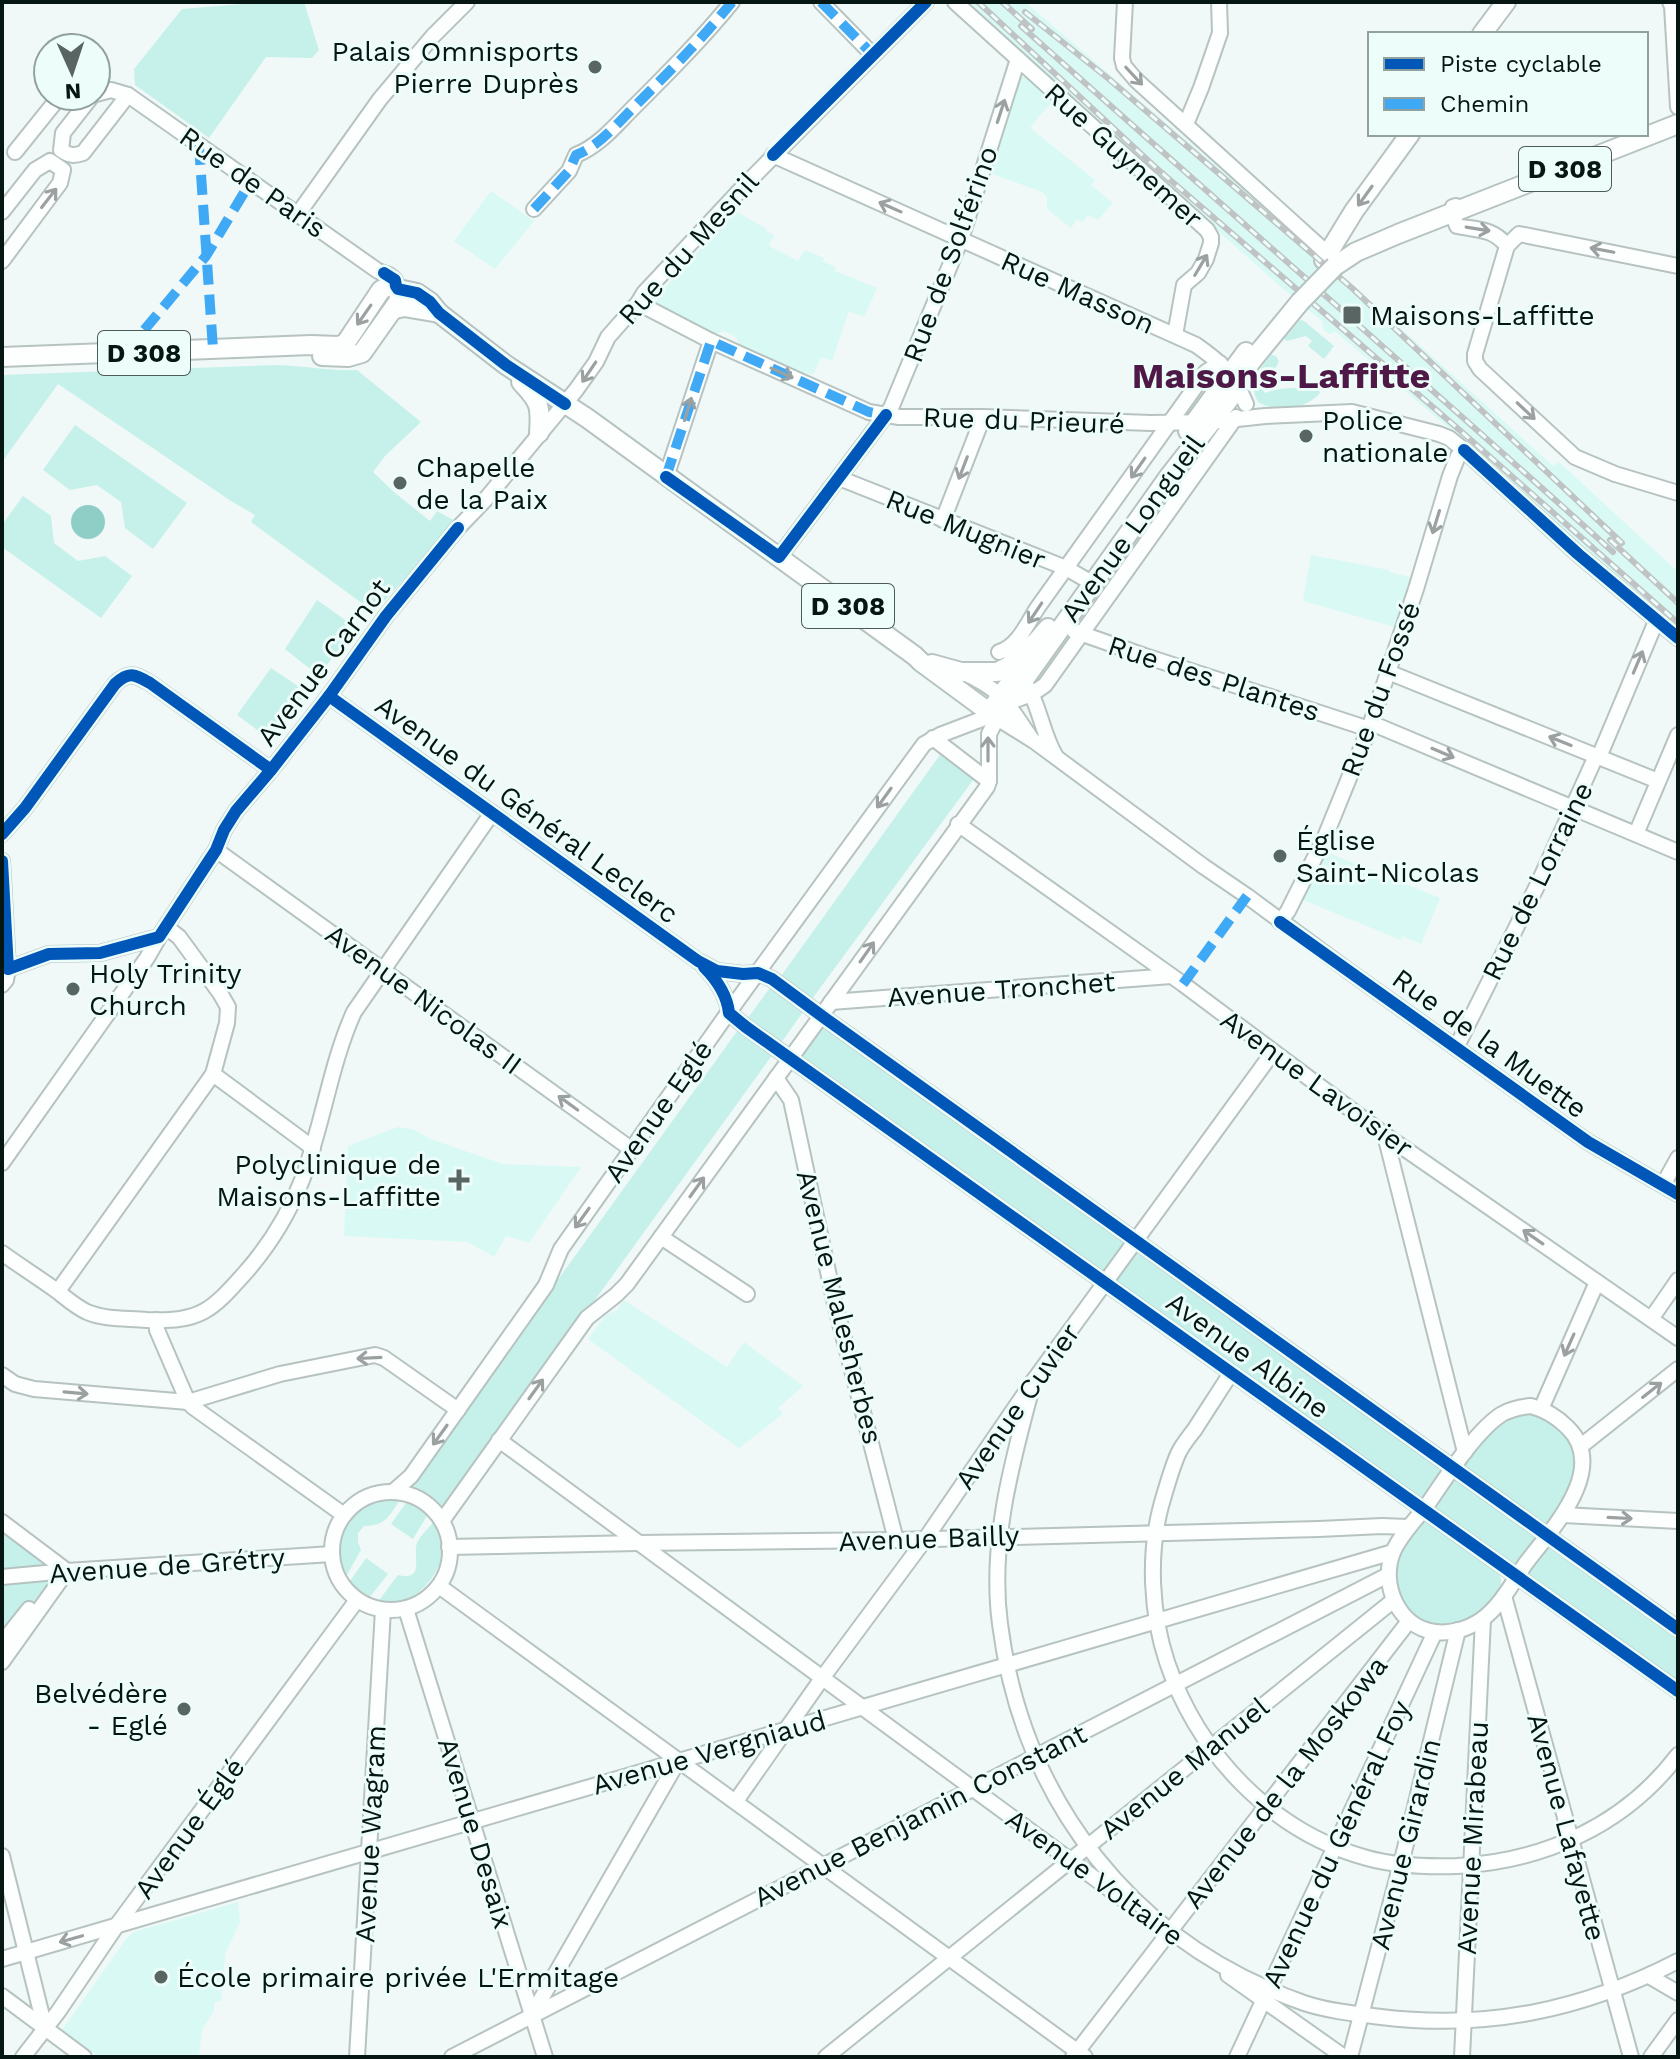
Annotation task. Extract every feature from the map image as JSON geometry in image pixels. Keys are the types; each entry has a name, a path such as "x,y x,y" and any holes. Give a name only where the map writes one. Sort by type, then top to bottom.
{"main road":[{"path":"1484,32 1506,2"},
{"name":"D 308","path":"1648,132 1678,120"},
{"path":"1330,263 1354,211 1409,136"},
{"name":"D 308","path":"1330,263 1379,234 1476,194 1637,136"},
{"name":"D 308","path":"1330,263 1638,136"},
{"name":"Avenue Longueil","path":"998,706 1028,687 1088,581 1227,388 1250,363 1296,300 1330,263"},
{"path":"389,283 400,296 395,309 372,341 352,349 389,283"},
{"name":"Rue de Paris","path":"389,283 417,293 430,302 439,313 506,365 779,557 921,662 998,706"},
{"path":"395,309 404,307 439,313"},
{"name":"D 308","path":"5,358 311,345 352,349"},
{"path":"506,365 535,397 540,412 539,433"},
{"name":"Avenue Longueil","path":"1036,642 1088,581"},
{"name":"D 308","path":"1000,661 1009,666 1036,642"},
{"name":"Rue de Paris","path":"915,656 961,672 991,673 1000,661"}],"street":[{"path":"298,214 380,99 467,2"},
{"path":"534,209 569,171 576,155 591,149 602,139 732,2"},
{"path":"821,2 873,55"},
{"name":"Rue du Mesnil","path":"539,433 565,404 593,366 608,337 644,293 773,155 926,2"},
{"name":"Rue Guynemer","path":"955,2 1207,230 1211,243 1198,273 1184,285 1175,335"},
{"path":"1125,2 1124,66 1319,246 1330,263"},
{"path":"1186,124 1220,33 1219,2"},
{"path":"1670,2 1678,107"},
{"name":"Rue de Solférino","path":"779,557 891,408 961,239 1018,59"},
{"name":"Rue de Paris","path":"112,90 128,95 298,214 389,283"},
{"name":"Rue de Paris","path":"80,112 63,133 61,150 74,156 83,153 128,95"},
{"path":"15,152 47,112"},
{"name":"Rue Masson","path":"773,155 1196,345 1227,388 1265,416"},
{"path":"2,212 35,170 50,161 63,170 60,183 2,261"},
{"path":"1476,194 1473,199 1453,207 1457,226 1494,233 1507,246"},
{"path":"1678,266 1519,234 1507,246 1475,361 1575,457 1615,474 1678,493"},
{"name":"Rue du Prieuré","path":"638,303 711,341 869,412 886,415 1170,423 1352,412 1439,434 1464,450 1578,554 1678,638"},
{"path":"666,477 711,341"},
{"path":"1000,661 1206,372 1227,388 1234,420 1045,685 1028,687 1057,759"},
{"path":"943,520 983,417"},
{"name":"Avenue Carnot","path":"2,1163 147,958 216,850 236,811 329,696 386,616 539,433"},
{"name":"Rue du Fossé","path":"1280,922 1325,837 1370,726 1450,476 1458,456 1464,450"},
{"name":"Rue Mugnier","path":"839,478 1066,568 1088,581"},
{"name":"Rue de Lorraine","path":"1456,1048 1574,808 1657,619"},
{"name":"Rue des Plantes","path":"1058,630 1072,630 1370,726 1678,852"},
{"name":"Avenue Longueil","path":"998,706 1036,642"},
{"name":"Rue de Paris","path":"961,672 984,683 998,706"},
{"path":"1388,672 1658,781"},
{"path":"2,834 25,808 115,684 129,674 150,683 271,770"},
{"name":"Avenue du Général Leclerc","path":"329,696 698,961 717,971 758,973 772,979 821,1015"},
{"path":"442,1521 587,1318 627,1284 989,781 989,734 998,706"},
{"name":"Avenue Eglé","path":"394,1491 411,1476 458,1410 546,1285 561,1249 924,744 982,719 998,706"},
{"name":"Rue de la Muette","path":"998,706 1057,759 1280,922 1588,1142 1678,1194"},
{"path":"1636,834 1678,735"},
{"path":"933,738 989,781"},
{"path":"2,1253 85,1311 105,1317 156,1320 189,1317 205,1312 218,1303 252,1264 279,1224 301,1182 344,1035 354,1012 492,813"},
{"name":"Avenue Lavoisier","path":"958,824 1171,976 1385,1135 1678,1338"},
{"name":"Avenue Nicolas II","path":"216,850 631,1149"},
{"path":"2,861 8,969 2,985"},
{"path":"8,969 49,954 100,953 162,932 179,937 228,1007 227,1023 213,1074 58,1291"},
{"name":"Avenue du Général Leclerc","path":"698,961 721,987 729,1013"},
{"name":"Avenue Tronchet","path":"831,1002 1171,976"},
{"path":"729,1013 790,1058"},
{"name":"Avenue Albine","path":"821,1015 1678,1629"},
{"name":"Avenue Cuvier","path":"736,1801 785,1729 926,1538 1034,1380 1273,1052"},
{"name":"Avenue Albine","path":"790,1058 1678,1691"},
{"path":"213,1074 313,1148"},
{"name":"Avenue Malesherbes","path":"776,1078 791,1100 835,1304 896,1540"},
{"path":"1385,1135 1465,1452"},
{"path":"1663,1185 1678,1158"},
{"path":"661,1237 747,1294"},
{"path":"1651,1319 1678,1280"},
{"path":"1541,1409 1597,1282"},
{"path":"156,1320 157,1330 188,1402 344,1515"},
{"path":"2,1375 15,1384 34,1389 188,1402 280,1374 375,1355 384,1358 458,1410"},
{"path":"1581,1446 1678,1369"},
{"path":"1231,1373 1178,1454 1156,1532 1154,1585 1157,1622 1174,1684 1209,1747 1237,1780 1299,1829 1335,1847 1368,1859 1435,1867 1505,1861 1570,1841 1608,1819 1643,1793 1678,1755"},
{"path":"1034,1380 1011,1472 1001,1536 1000,1621 1007,1665 1035,1756 1059,1804 1086,1846 1125,1891 1170,1932"},
{"path":"1531,1406 1541,1409 1554,1415 1571,1430 1581,1446 1583,1460 1578,1485 1563,1515 1504,1596 1483,1619 1458,1630 1435,1632 1409,1621 1394,1600 1388,1575 1393,1552 1486,1427 1515,1408 1531,1406"},
{"name":"Avenue Voltaire","path":"499,1440 1069,1860 1266,1995 1344,2057"},
{"path":"394,1491 410,1493 442,1521 449,1547 447,1566 439,1586 425,1601 406,1609 383,1610 357,1600 344,1587 332,1554 334,1533 344,1515 357,1502 375,1493 394,1491"},
{"path":"1563,1515 1678,1521"},
{"path":"2,1522 62,1572"},
{"name":"Avenue Bailly","path":"449,1547 1409,1527"},
{"path":"2,1531 62,1572"},
{"name":"Avenue Vergniaud","path":"2,1959 1393,1552"},
{"name":"Avenue de Grétry","path":"2,1577 332,1554"},
{"path":"2,1643 62,1572"},
{"path":"2,1662 62,1572"},
{"name":"Avenue Benjamin Constant","path":"452,2057 1388,1575"},
{"path":"439,1586 736,1801 1079,2056"},
{"name":"Avenue Lafayette","path":"1504,1596 1631,2057"},
{"name":"Avenue Églé","path":"23,2057 357,1600"},
{"name":"Avenue Manuel","path":"826,2057 1394,1600"},
{"name":"Avenue Desaix","path":"406,1609 545,2057"},
{"name":"Avenue Wagram","path":"357,2057 383,1610"},
{"name":"Avenue Mirabeau","path":"1462,2057 1483,1619"},
{"name":"Avenue de la Moskowa","path":"1079,2056 1170,1932 1409,1621"},
{"name":"Avenue Girardin","path":"1350,2057 1458,1630"},
{"name":"Avenue du Général Foy","path":"1237,2057 1435,1632"},
{"path":"532,2014 678,1761"},
{"path":"2,1856 45,2028"},
{"path":"1266,1995 1361,2015 1413,2021 1500,2019 1580,2002 1649,1976 1678,1961"},
{"path":"1649,1976 1678,1993"},
{"path":"2,1996 84,2057"},
{"path":"1651,2057 1678,2020"}],"shaded area":[{"path":"304,2 319,50 312,58 266,57 209,138 135,85 134,69 182,9"},
{"path":"967,2 1025,2 1311,247 1553,466 1559,462 1678,572 1678,630 1336,332 1328,334 1323,329 1322,321 1143,164"},
{"path":"1027,76 1055,100 1030,128 1095,180 1091,185 1113,203 1098,220 1088,215 1082,222 1077,219 1071,228 1047,209 1047,197 1042,192 987,172 1019,77"},
{"path":"491,191 534,221 495,269 454,241"},
{"path":"734,210 774,235 769,246 798,261 805,250 824,258 823,262 836,267 835,271 877,288 864,317 849,311 832,361 821,357 813,375 804,372 801,377 740,348 736,337 724,331 713,335 659,308 656,302 662,291"},
{"path":"1300,320 1334,346 1324,359 1308,346 1312,341 1306,336 1284,339"},
{"path":"1271,355 1279,361 1261,388 1265,393 1292,388 1319,390 1320,393 1307,403 1290,408 1274,408 1258,402 1254,383"},
{"path":"278,365 357,370 421,422 385,456 373,472 430,521 437,511 457,522 374,612 251,522 255,515 58,384 2,462 2,375"},
{"path":"75,425 187,503 153,549 125,528 121,502 97,485 70,490 43,470"},
{"path":"23,496 51,516 54,543 78,561 105,556 132,576 101,618 2,547 2,525"},
{"path":"88,505 100,510 105,522 100,534 88,539 76,534 71,522 76,510"},
{"path":"1311,555 1414,578 1398,628 1303,601"},
{"path":"317,600 355,627 319,676 285,649"},
{"path":"271,668 307,692 272,741 237,715"},
{"path":"942,752 976,776 812,999 781,976"},
{"path":"1326,852 1440,898 1421,944 1402,936 1401,940 1303,900"},
{"path":"772,985 805,1009 781,1043 747,1019"},
{"path":"824,1022 1678,1634 1678,1687 799,1058"},
{"path":"738,1030 773,1054 443,1510 409,1486"},
{"name":"Polyclinique de Maisons-Laffitte","path":"398,1127 415,1130 430,1139 503,1164 581,1167 529,1243 506,1236 494,1257 468,1242 344,1236 348,1146"},
{"path":"624,1300 727,1367 744,1342 803,1386 778,1408 783,1414 739,1448 588,1339 605,1316 617,1310"},
{"path":"1525,1413 1548,1417 1572,1438 1578,1462 1569,1495 1547,1530 1459,1466 1501,1419"},
{"path":"389,1497 401,1498 387,1518 378,1524 364,1526 358,1533 361,1550 344,1580 337,1551 339,1537 351,1517 362,1508"},
{"path":"408,1500 428,1514 413,1539 391,1524"},
{"path":"434,1521 442,1531 444,1541 444,1552 435,1573 411,1598 399,1603 377,1603 398,1575 412,1575 415,1571 417,1543"},
{"path":"1424,1522 1429,1522 1466,1546 1498,1572 1501,1585 1495,1599 1467,1621 1448,1626 1430,1626 1414,1618 1402,1602 1396,1581 1397,1561 1409,1536"},
{"path":"2,1531 57,1572 2,1643"},
{"path":"366,1558 388,1574 369,1598 348,1584"},
{"name":"École primaire privée L'Ermitage","path":"238,1902 240,1922 225,1954 221,2000 214,2003 214,2010 202,2030 199,2057 99,2057 62,2030 134,1932"}],"railway":[{"path":"978,2 1154,166 1678,623"},
{"path":"1002,2 1032,29"},
{"path":"1025,12 1110,80 1352,288 1622,543"},
{"path":"1021,26 1613,552"},
{"path":"1610,540 1678,603"}],"marked path":[{"path":"534,209 569,171 576,155 614,128 732,2"},
{"path":"821,2 873,55"},
{"path":"199,145 213,349"},
{"path":"125,353 206,256 251,181"},
{"path":"666,477 711,341 869,412 886,415"},
{"path":"1183,984 1247,896"}],"cycle path":[{"path":"773,155 926,2"},
{"path":"384,273 395,280 398,289 417,293 506,365 565,404"},
{"path":"666,477 779,557 886,415"},
{"path":"1464,450 1578,554 1678,638"},
{"path":"2,861 8,969 49,954 100,953 159,937 216,850 236,811 458,528"},
{"path":"2,834 25,808 115,684 128,676 136,676 150,683 271,770"},
{"path":"329,696 698,961 717,971 758,973 772,979 1678,1629"},
{"path":"1280,922 1588,1142 1678,1194"},
{"path":"704,967 721,988 729,1013 746,1027 1678,1691"}],"place":[{"name":"Palais Omnisports Pierre Duprès","path":"595,67"},
{"name":"Maisons-Laffitte","path":"1352,315"},
{"name":"Police nationale","path":"1306,436"},
{"name":"Chapelle de la Paix","path":"400,483"},
{"name":"Église Saint-Nicolas","path":"1280,856"},
{"name":"Holy Trinity Church","path":"73,989"},
{"name":"Polyclinique de Maisons-Laffitte","path":"459,1180"},
{"name":"Belvédère - Eglé","path":"184,1709"},
{"name":"École primaire privée L'Ermitage","path":"161,1977"}],"district":[{"name":"Maisons-Laffitte","path":"1281,375"}]}
